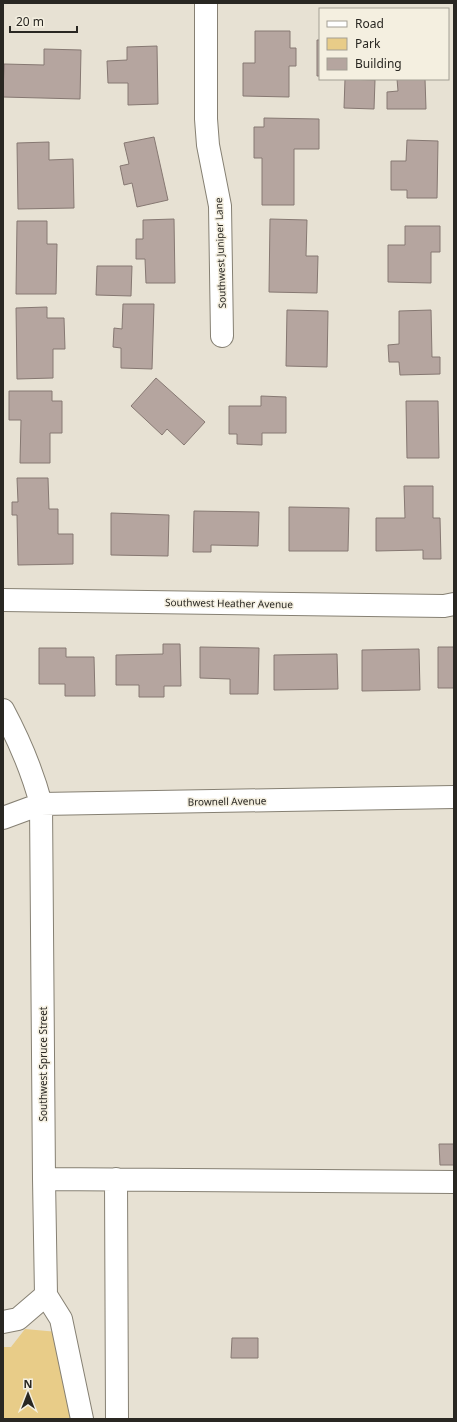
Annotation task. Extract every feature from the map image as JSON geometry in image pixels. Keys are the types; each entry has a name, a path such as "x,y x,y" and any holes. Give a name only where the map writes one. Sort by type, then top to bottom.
{"street":[{"name":"Southwest Juniper Lane","path":"206,3 206,119 208,145 220,206 222,336"},
{"name":"Southwest Heather Avenue","path":"3,600 444,606 454,604"},
{"name":"Southwest Spruce Street","path":"3,710 24,753 34,778 41,804 46,1295"},
{"name":"Brownell Avenue","path":"3,818 41,804 454,797"},
{"path":"44,1179 454,1182"},
{"path":"116,1179 117,1419"},
{"path":"3,1322 18,1319 46,1295 61,1319 82,1419"}],"green space":[{"path":"25,1329 58,1332 74,1419 3,1419 3,1347 11,1347"}],"building":[{"path":"255,31 290,31 290,48 296,48 296,66 289,66 289,97 243,96 243,63 255,63"},
{"path":"317,40 319,40 319,76 317,76"},
{"path":"157,46 158,104 128,105 128,83 108,83 107,61 127,60 127,47"},
{"path":"44,49 81,50 80,99 3,97 4,64 44,65"},
{"path":"345,80 375,80 374,109 344,108"},
{"path":"397,80 425,80 426,109 387,109 387,92 398,91"},
{"path":"264,118 319,119 319,149 294,149 294,205 262,205 262,158 254,158 254,127 264,127"},
{"path":"154,137 168,200 137,207 132,183 124,185 120,166 129,164 124,143"},
{"path":"407,140 438,141 437,198 407,198 407,190 391,190 391,161 406,161"},
{"path":"49,142 49,160 73,159 74,208 18,209 17,143"},
{"path":"174,219 175,283 146,283 145,259 136,259 136,239 143,239 143,220"},
{"path":"270,219 307,220 306,256 318,256 317,293 269,292"},
{"path":"17,221 47,221 47,244 57,244 56,294 16,294"},
{"path":"405,226 440,226 440,252 431,252 431,283 388,282 388,245 405,245"},
{"path":"97,266 132,266 131,296 96,295"},
{"path":"123,304 154,304 152,369 121,368 121,348 113,347 114,328 122,329"},
{"path":"47,307 47,318 64,318 65,349 53,349 53,378 17,379 16,308"},
{"path":"287,310 328,311 327,367 286,366"},
{"path":"431,310 432,357 440,357 440,374 400,375 399,362 389,362 388,345 399,344 399,311"},
{"path":"156,378 205,422 184,445 167,429 162,435 131,406"},
{"path":"9,391 52,391 52,401 62,401 62,433 50,433 50,463 20,463 21,420 9,420"},
{"path":"261,396 286,397 286,433 262,433 262,445 237,444 237,434 229,434 229,406 261,406"},
{"path":"406,401 438,401 439,458 407,458"},
{"path":"17,478 48,478 49,509 58,509 58,534 73,534 73,564 18,565 17,515 12,515 12,502 18,502"},
{"path":"404,486 433,486 433,518 440,518 441,559 423,559 423,550 376,551 376,518 405,518"},
{"path":"289,507 349,508 348,551 289,551"},
{"path":"194,511 259,512 258,546 211,545 211,552 193,552"},
{"path":"111,513 169,515 168,556 111,555"},
{"path":"163,644 180,644 181,686 164,686 164,697 139,697 139,685 116,685 116,655 163,654"},
{"path":"200,647 259,648 258,694 230,694 230,679 200,678"},
{"path":"438,647 454,647 454,688 438,688"},
{"path":"39,648 66,648 66,657 94,657 95,696 65,696 65,684 39,684"},
{"path":"419,649 420,690 362,691 362,650"},
{"path":"337,654 338,689 274,690 274,655"},
{"path":"439,1144 454,1144 454,1165 440,1165"},
{"path":"232,1338 258,1338 258,1358 231,1358"}]}
